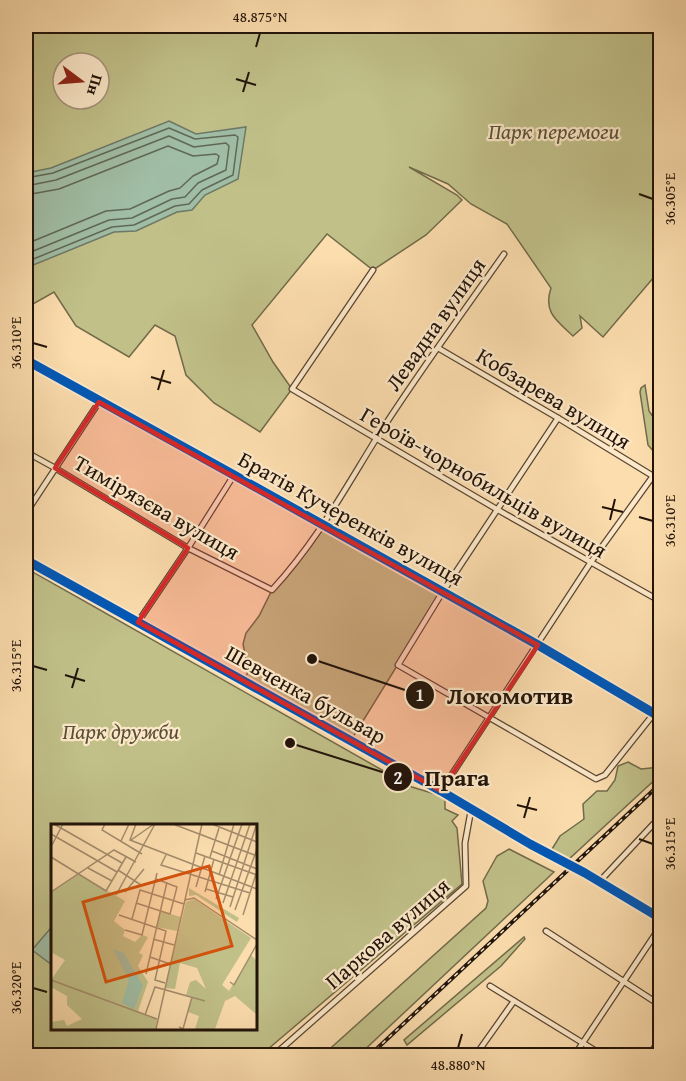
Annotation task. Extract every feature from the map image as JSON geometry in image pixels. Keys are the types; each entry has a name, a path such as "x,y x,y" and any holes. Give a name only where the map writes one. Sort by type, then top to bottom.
{"street":[{"name":"Левадна вулиця","path":"272,590 295,565 324,525 376,439 504,254"},
{"name":"Героїв-чорнобильців вулиця","path":"373,270 292,389 660,602"},
{"name":"Кобзарева вулиця","path":"438,348 653,476 591,562"},
{"name":"Братів Кучеренків вулиця","path":"26,360 538,645 655,714"},
{"path":"26,513 99,402"},
{"path":"558,418 442,592 398,665 596,779 605,775 660,706"},
{"name":"Тимірязєва вулиця","path":"26,452 188,548 272,590"},
{"path":"138,622 234,475"},
{"name":"Шевченка бульвар","path":"26,560 441,791 530,844 600,881 660,918"},
{"path":"441,791 591,562"},
{"name":"Паркова вулиця","path":"273,1056 466,886 465,843 471,810"},
{"path":"600,881 660,817"},
{"path":"574,1056 660,927"},
{"path":"546,931 660,1005"},
{"path":"490,986 604,1056"},
{"path":"475,1056 514,1001"},
{"path":"649,1056 660,1039"}],"highlighted area":[{"path":"99,402 538,645 441,791 138,622 188,548 55,468"}],"green space":[{"name":"Парк перемоги","path":"26,26 660,26 660,270 603,337 580,316 582,328 573,336 556,320 550,310 551,288 507,224 471,204 448,184 409,167 462,200 426,235 373,270 327,234 252,325 273,362 292,389 260,432 214,403 186,375 175,336 155,325 129,357 76,326 54,292 26,308"},
{"path":"645,385 649,411 660,427 660,459 648,445 640,392"},
{"path":"324,526 442,593 350,742 243,681 251,667 246,659 243,644 246,633 259,616 272,590"},
{"name":"Парк дружби","path":"26,568 412,787 445,797 445,809 458,815 452,821 457,828 462,884 261,1055 26,1055"},
{"path":"628,762 641,769 660,767 660,775 568,860 552,849 560,836 584,819 583,804 597,791 607,791 615,780 618,766"},
{"path":"509,849 554,872 359,1055 323,1055 486,908 488,901 483,881 497,856"},
{"path":"524,937 525,939 501,966 407,1045 404,1040"}],"water":[{"path":"169,121 196,134 246,127 238,179 205,195 192,210 177,212 136,231 114,232 26,268 26,173 51,168"},
{"path":"50,929 51,964 32,950"}],"railway":[{"path":"369,1056 660,784"}],"cycle path":[{"path":"26,360 538,645 655,714"},
{"path":"26,560 441,791 660,918"}],"place":[{"name":"Локомотив","path":"312,659"},
{"name":"Прага","path":"290,743"}]}
